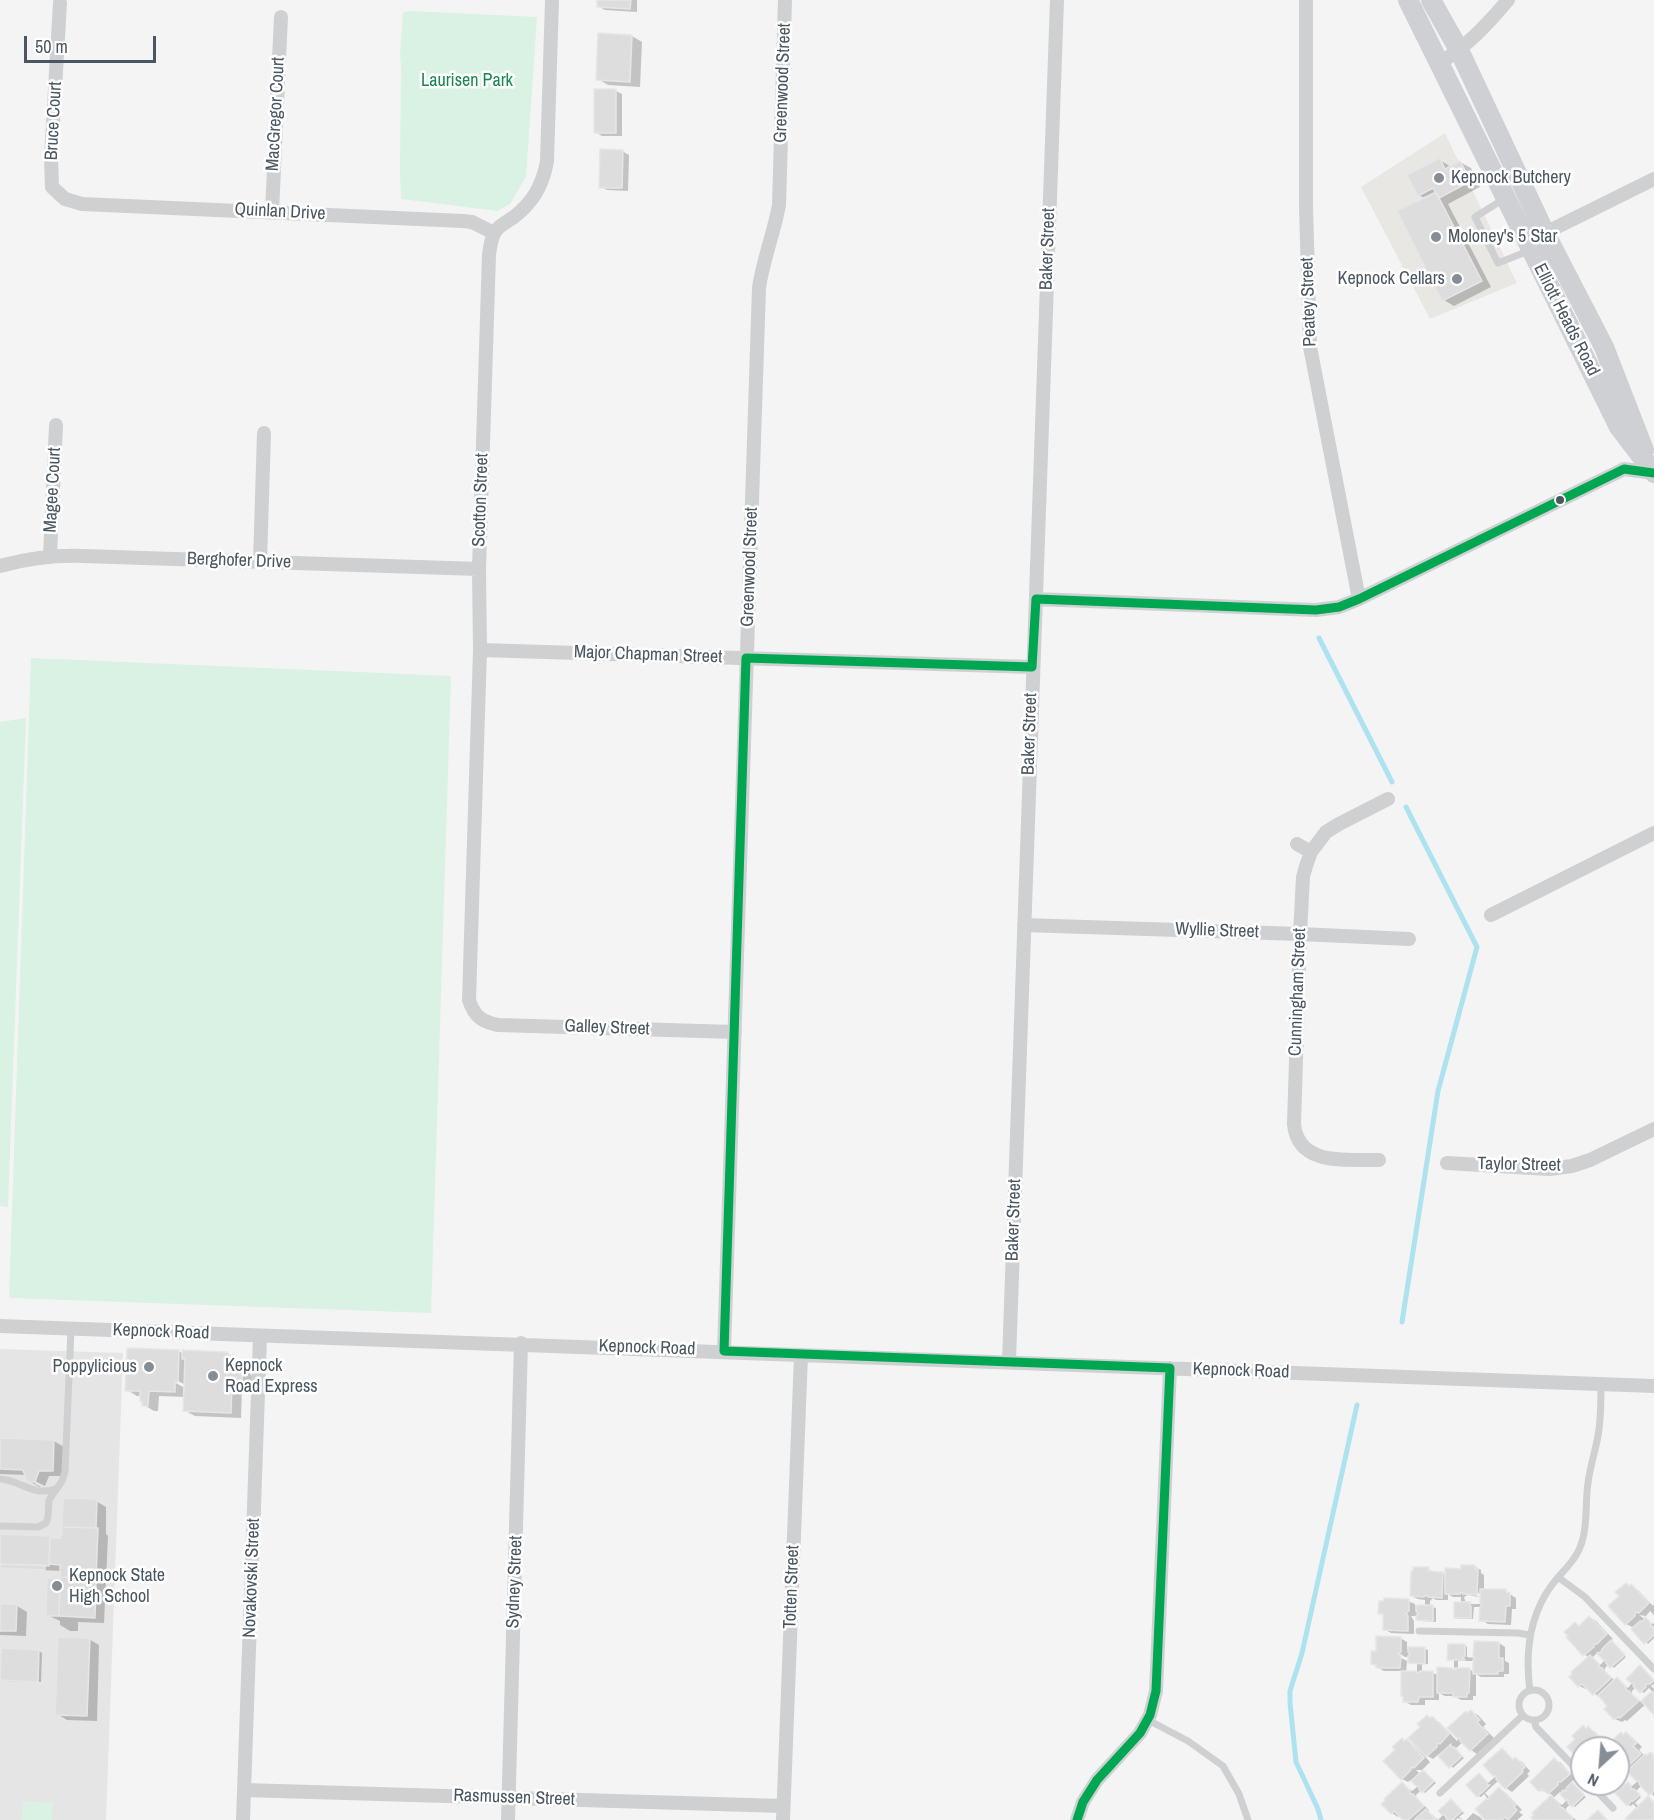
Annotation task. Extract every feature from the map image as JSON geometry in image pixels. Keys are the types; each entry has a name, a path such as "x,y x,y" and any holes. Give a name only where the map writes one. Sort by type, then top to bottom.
{"street":[{"path":"494,233 499,226 531,202 544,176 547,161 552,0"},
{"name":"Greenwood Street","path":"724,1351 759,288 762,267 779,205 785,0"},
{"name":"Baker Street","path":"1009,1361 1057,0"},
{"name":"Peatey Street","path":"1306,0 1306,206 1310,347 1359,599"},
{"name":"Elliott Heads Road","path":"1408,0 1619,427 1654,473"},
{"name":"Elliott Heads Road","path":"1431,0 1460,50 1545,232 1604,347 1654,473"},
{"path":"1440,63 1476,37 1508,0"},
{"name":"Bruce Court","path":"60,3 51,157 52,187 64,199"},
{"name":"MacGregor Court","path":"272,212 280,17"},
{"path":"1545,232 1654,179"},
{"name":"Quinlan Drive","path":"64,199 82,204 472,222 494,233"},
{"name":"Scotton Street","path":"479,1018 472,1010 468,990 480,650 478,569 489,255 494,233"},
{"name":"Magee Court","path":"50,555 56,425"},
{"path":"260,562 264,433"},
{"path":"1036,599 1316,610 1339,607 1624,469 1654,473"},
{"name":"Berghofer Drive","path":"0,566 50,555 478,569"},
{"name":"Major Chapman Street","path":"480,650 1032,667"},
{"name":"Cunningham Street","path":"1379,1160 1328,1158 1300,1154 1294,1124 1303,877 1311,852 1326,832 1388,799"},
{"path":"1491,915 1654,832"},
{"path":"1297,844 1311,852"},
{"name":"Wyllie Street","path":"1024,925 1409,939"},
{"name":"Galley Street","path":"479,1018 498,1025 735,1032"},
{"name":"Taylor Street","path":"1447,1163 1549,1169 1572,1166 1590,1160 1654,1129"},
{"name":"Kepnock Road","path":"0,1326 521,1343 1654,1386"},
{"name":"Novakovski Street","path":"243,1820 260,1336"},
{"name":"Sydney Street","path":"508,1820 521,1343"},
{"name":"Totten Street","path":"783,1813 801,1355"},
{"path":"1077,1820 1083,1802 1097,1780 1140,1733 1148,1720 1156,1691 1170,1368"},
{"name":"Rasmussen Street","path":"244,1790 509,1798 783,1813"}],"lane":[{"path":"1506,198 1475,217 1498,263 1531,250"},
{"path":"0,1526 43,1526 48,1517 49,1500 65,1472 71,1328"},
{"path":"1530,1691 1527,1656 1538,1608 1551,1585 1575,1557 1586,1530 1587,1486 1599,1428 1601,1384"},
{"path":"0,1479 14,1481 27,1489 49,1491 57,1487"},
{"path":"1558,1577 1586,1598 1654,1668"},
{"path":"1419,1631 1530,1635"},
{"path":"1530,1691 1543,1693 1548,1701 1546,1714 1534,1720 1523,1715 1519,1706 1522,1696 1530,1691"},
{"path":"1440,1793 1523,1715"},
{"path":"1148,1720 1188,1741 1223,1766 1239,1794 1248,1820"},
{"path":"1534,1720 1536,1727 1570,1762"},
{"path":"1602,1796 1613,1808"}],"shaded area":[{"path":"1445,133 1517,283 1430,319 1361,187"},
{"name":"Kepnock State High School","path":"0,1349 123,1353 106,1820 0,1820"}],"green space":[{"name":"Laurisen Park","path":"403,12 537,17 526,177 510,204 497,211 401,199 400,55"},
{"path":"31,658 451,676 431,1313 9,1298"},
{"path":"26,718 8,1207 0,1206 0,722"},
{"path":"23,1801 53,1803 52,1820 22,1820"}],"building":[{"path":"597,0 631,0 630,9 597,7"},
{"path":"598,33 632,35 630,82 596,80"},
{"path":"594,89 616,89 616,133 594,133"},
{"path":"600,149 623,150 622,188 599,188"},
{"name":"Kepnock Butchery","path":"1440,158 1445,169 1460,161 1471,181 1439,198 1433,188 1418,196 1407,175"},
{"path":"1436,192 1482,281 1442,301 1397,211"},
{"path":"127,1348 179,1350 178,1382 175,1382 175,1392 149,1391 148,1406 142,1406 140,1391 125,1391"},
{"name":"Kepnock Road Express","path":"182,1350 227,1352 242,1368 242,1383 232,1383 231,1413 183,1411 185,1359 182,1359"},
{"path":"0,1438 54,1440 53,1471 39,1471 35,1482 27,1482 23,1470 0,1469"},
{"path":"63,1498 97,1499 96,1528 62,1527"},
{"path":"62,1527 98,1528 96,1579 60,1577 60,1565 49,1564 50,1538 61,1538"},
{"path":"0,1534 50,1536 49,1566 0,1564"},
{"path":"0,1564 45,1565 45,1570 0,1568"},
{"path":"1461,1565 1475,1565 1475,1569 1478,1569 1477,1595 1462,1592 1445,1594 1445,1568 1461,1569"},
{"path":"1413,1567 1429,1567 1428,1571 1443,1572 1442,1598 1426,1595 1424,1597 1410,1596"},
{"path":"60,1577 96,1579 95,1618 59,1616"},
{"path":"47,1578 60,1579 59,1616 46,1616"},
{"path":"1626,1583 1629,1586 1631,1584 1649,1603 1639,1613 1635,1612 1635,1616 1625,1625 1608,1606 1619,1596 1615,1592"},
{"path":"1480,1589 1506,1589 1506,1592 1510,1593 1510,1606 1506,1606 1505,1622 1479,1621 1482,1605"},
{"path":"1384,1598 1409,1599 1409,1611 1406,1613 1408,1631 1383,1630 1383,1614 1378,1614 1379,1601 1384,1601"},
{"path":"1454,1602 1471,1602 1469,1604 1471,1618 1454,1618"},
{"path":"0,1604 17,1604 16,1631 0,1631"},
{"path":"1416,1605 1433,1605 1433,1621 1416,1620 1418,1614"},
{"path":"1589,1616 1607,1634 1583,1656 1564,1632 1575,1622 1579,1626"},
{"path":"1645,1617 1654,1627 1654,1635 1644,1644 1631,1629"},
{"path":"1376,1636 1401,1637 1401,1652 1398,1654 1401,1656 1400,1668 1376,1668 1376,1665 1371,1664 1371,1651 1376,1651"},
{"path":"58,1637 90,1638 87,1716 55,1715"},
{"path":"1611,1640 1625,1655 1610,1668 1597,1653 1601,1652"},
{"path":"1474,1641 1499,1642 1499,1658 1503,1658 1503,1671 1498,1671 1498,1674 1473,1674"},
{"path":"1448,1644 1465,1644 1463,1658 1465,1660 1447,1660"},
{"path":"1408,1647 1425,1647 1425,1664 1408,1663 1410,1654"},
{"path":"1,1648 39,1650 38,1682 0,1680"},
{"path":"1590,1655 1611,1678 1593,1695 1582,1684 1578,1687 1569,1677 1571,1672"},
{"path":"1640,1665 1654,1680 1646,1684 1640,1693 1633,1686 1634,1683 1626,1679"},
{"path":"1437,1667 1454,1670 1470,1668 1467,1697 1453,1697 1453,1693 1437,1693"},
{"path":"1401,1671 1418,1673 1433,1671 1433,1697 1419,1697 1418,1702 1403,1702"},
{"path":"1617,1677 1626,1690 1639,1701 1620,1718 1614,1720 1604,1709 1607,1706 1598,1695"},
{"path":"1654,1692 1654,1715 1641,1701"},
{"path":"1471,1710 1480,1720 1477,1722 1488,1734 1470,1751 1460,1741 1460,1738 1457,1738 1447,1728 1466,1711 1468,1713"},
{"path":"1427,1715 1430,1718 1432,1716 1449,1734 1440,1744 1437,1743 1437,1747 1426,1757 1408,1738 1420,1727 1417,1724"},
{"path":"1583,1725 1586,1729 1588,1726 1597,1736 1572,1736"},
{"path":"1621,1732 1623,1735 1626,1732 1630,1736 1617,1736"},
{"path":"1630,1736 1637,1743 1633,1746 1641,1754 1630,1764"},
{"path":"1402,1738 1404,1741 1407,1739 1424,1758 1414,1768 1411,1767 1411,1770 1401,1780 1383,1761 1395,1750 1392,1747"},
{"path":"1451,1744 1451,1747 1454,1747 1462,1756 1449,1768 1438,1756"},
{"path":"1502,1748 1513,1760 1515,1757 1525,1767 1523,1772 1505,1789 1496,1776 1493,1776 1483,1765"},
{"path":"1651,1752 1654,1756 1654,1791 1649,1795 1639,1781 1630,1774 1630,1768 1645,1754"},
{"path":"1554,1758 1570,1774 1558,1782 1558,1785 1548,1794 1542,1789 1539,1792 1530,1782"},
{"path":"1423,1770 1434,1781 1422,1793 1411,1781"},
{"path":"1479,1773 1487,1785 1490,1785 1477,1797 1466,1785"},
{"path":"1402,1782 1410,1794 1413,1794 1424,1806 1408,1820 1403,1820 1394,1811 1391,1814 1381,1804"},
{"path":"1570,1784 1570,1796 1583,1796 1572,1807 1568,1800 1560,1794 1563,1790 1566,1791"},
{"path":"1630,1784 1631,1789 1640,1795 1627,1806 1618,1796 1630,1796"},
{"path":"1499,1787 1516,1805 1514,1807 1517,1810 1508,1820 1505,1817 1502,1820 1485,1820 1475,1809 1489,1799"},
{"path":"1551,1795 1573,1818 1571,1820 1533,1820 1532,1813"},
{"path":"1648,1796 1654,1803 1654,1820 1626,1820 1636,1808 1638,1809 1638,1806"},
{"path":"1451,1799 1462,1811 1452,1820 1447,1820 1445,1815 1438,1811"},
{"path":"1426,1809 1436,1820 1414,1820"},
{"path":"1598,1810 1607,1820 1587,1820"}],"waterway":[{"path":"1319,638 1392,782"},
{"path":"1402,1322 1438,1091 1477,947 1406,807"},
{"path":"1321,1820 1296,1762 1290,1691 1302,1653 1357,1405"}],"transit line":[{"path":"1077,1820 1083,1802 1097,1780 1140,1733 1150,1715 1156,1691 1170,1368 724,1351 746,658 1032,667 1036,599 1316,610 1339,607 1624,469 1654,473"}],"place":[{"name":"Kepnock Butchery","path":"1439,178"},
{"name":"Moloney's 5 Star","path":"1436,237"},
{"name":"Kepnock Cellars","path":"1457,279"},
{"name":"Poppylicious","path":"149,1367"},
{"name":"Kepnock Road Express","path":"213,1376"},
{"name":"Kepnock State High School","path":"57,1586"}]}
